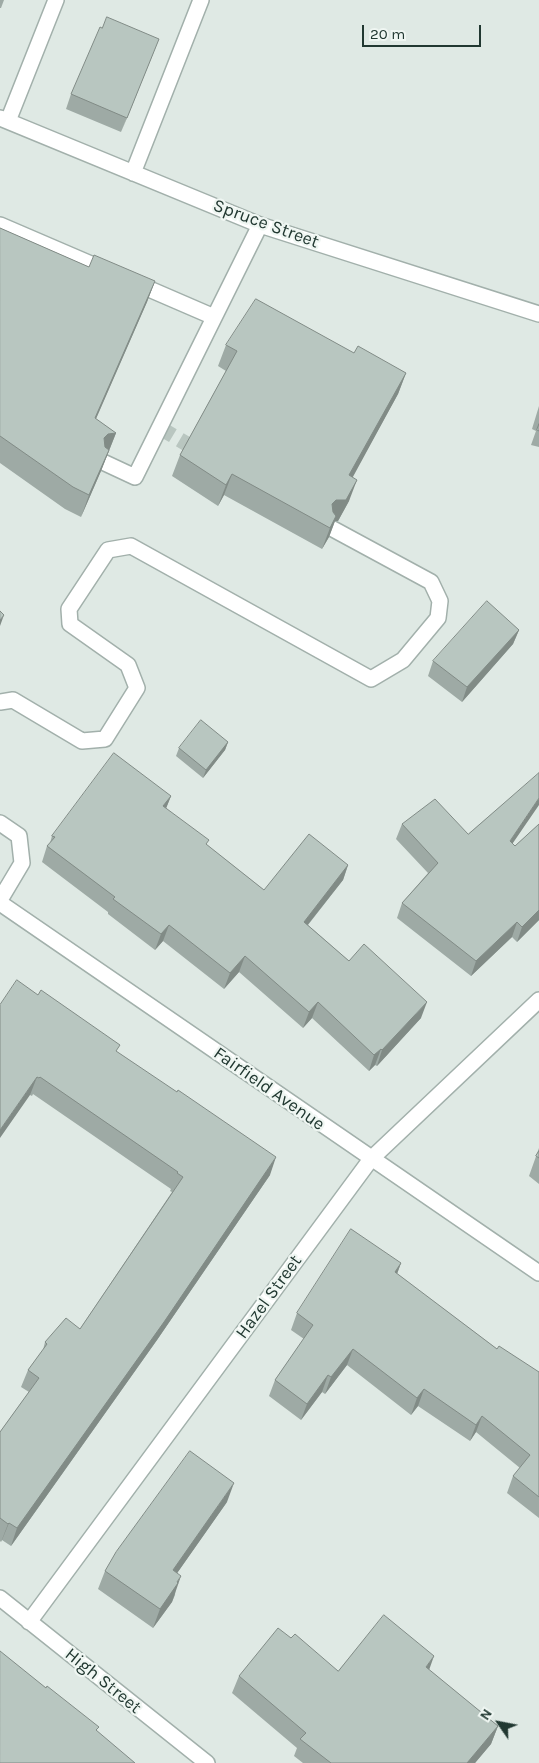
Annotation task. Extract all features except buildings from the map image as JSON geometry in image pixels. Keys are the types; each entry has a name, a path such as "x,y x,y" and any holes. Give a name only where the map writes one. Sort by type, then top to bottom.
{"street":[{"path":"4,120 56,0"},
{"path":"133,173 201,0"},
{"name":"Spruce Street","path":"4,120 260,225 539,314"},
{"path":"0,225 214,317"},
{"path":"105,464 135,477 260,225"},
{"path":"0,702 13,700 82,741 105,739 137,688 128,665 70,624 69,609 108,550 131,546 371,679 403,660 438,618 440,601 431,582 333,529"},
{"path":"0,823 19,836 22,863 0,901"},
{"name":"Fairfield Avenue","path":"0,901 371,1159 539,1273"},
{"name":"Hazel Street","path":"29,1622 371,1159 539,1000"},
{"name":"High Street","path":"0,1598 207,1763"}],"tunnel":[{"path":"160,428 202,453"}]}
